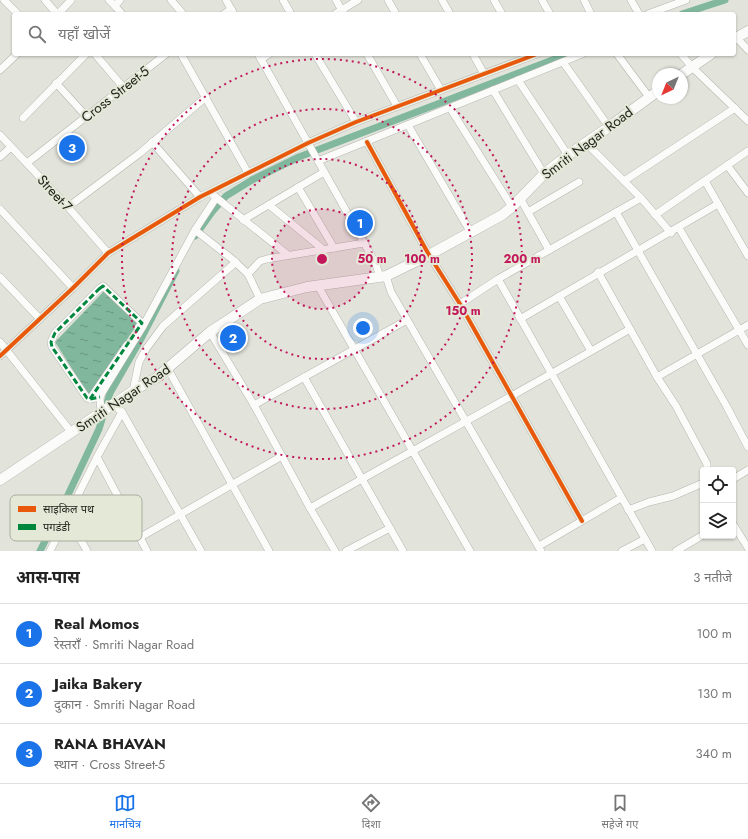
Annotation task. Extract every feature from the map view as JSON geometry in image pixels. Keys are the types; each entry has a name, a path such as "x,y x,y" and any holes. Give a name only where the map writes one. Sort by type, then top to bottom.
{"main road":[{"path":"736,37 748,31"},
{"path":"688,70 708,56"},
{"name":"Smriti Nagar Road","path":"0,480 114,404 156,378 210,332 260,300 318,286 383,277 429,255 502,215 512,207 544,174 568,155 652,95"}],"street":[{"path":"4,0 16,12"},
{"path":"45,0 56,12"},
{"path":"60,12 71,0"},
{"path":"109,0 120,12"},
{"path":"115,6 120,0"},
{"path":"171,0 181,12"},
{"path":"226,0 233,12"},
{"path":"283,0 290,12"},
{"path":"336,0 340,12"},
{"path":"341,12 358,0"},
{"path":"388,0 395,12"},
{"path":"442,0 449,12"},
{"path":"494,0 501,12"},
{"path":"542,0 549,12"},
{"path":"584,0 590,12"},
{"path":"631,0 637,12"},
{"path":"653,12 678,1 686,0"},
{"path":"736,39 748,50"},
{"path":"1,66 14,56"},
{"path":"23,118 84,56"},
{"path":"97,56 123,87"},
{"name":"Cross Street-5","path":"27,163 161,56"},
{"path":"182,56 248,172"},
{"path":"260,56 391,292 540,549 582,521 622,498"},
{"path":"316,56 356,122"},
{"path":"368,56 397,106"},
{"path":"421,56 441,90"},
{"path":"474,56 484,74"},
{"path":"0,356 108,253 200,197 308,143 356,122 484,74 526,56"},
{"path":"318,162 577,56"},
{"path":"619,56 652,92"},
{"path":"683,56 692,67 748,121"},
{"path":"563,62 608,127"},
{"path":"518,80 568,155"},
{"path":"56,83 86,116"},
{"path":"493,90 544,174"},
{"path":"68,207 140,153 206,97"},
{"path":"450,108 512,207"},
{"path":"624,181 735,108"},
{"path":"408,125 470,233"},
{"name":"Street-7","path":"0,135 68,207 108,253"},
{"path":"152,142 200,197"},
{"path":"367,142 429,255 460,304 582,521"},
{"path":"586,143 641,198 671,233"},
{"path":"0,157 11,147"},
{"path":"655,215 748,151"},
{"path":"727,165 748,193"},
{"path":"243,220 324,172"},
{"path":"705,181 748,256"},
{"path":"528,212 580,182"},
{"path":"298,187 334,248"},
{"path":"210,192 288,255"},
{"path":"101,413 100,397 142,328 195,230 216,198"},
{"path":"520,198 549,250"},
{"path":"460,304 498,279 641,198"},
{"path":"520,319 598,272 671,233 718,204"},
{"path":"269,205 324,250"},
{"path":"0,209 73,288"},
{"path":"616,212 696,355 727,407 748,447"},
{"path":"679,228 748,345"},
{"path":"195,230 236,262 248,274 260,300"},
{"path":"248,274 260,261 364,243"},
{"path":"134,391 139,362 154,337 163,326 236,262"},
{"path":"598,272 657,377 676,406 707,464 707,467"},
{"path":"0,277 40,319"},
{"path":"498,279 652,551"},
{"path":"103,286 142,323 90,400 83,394 50,342 55,333 103,286"},
{"path":"318,286 470,551"},
{"path":"559,296 591,352"},
{"path":"254,405 407,320"},
{"path":"657,377 748,325"},
{"path":"310,508 465,421 512,397 630,329"},
{"path":"210,332 254,405 310,508 336,551"},
{"path":"0,342 72,433"},
{"path":"168,369 269,551"},
{"path":"304,377 403,551"},
{"path":"90,400 100,397"},
{"path":"114,404 122,412 201,551"},
{"path":"79,495 97,457 122,412"},
{"path":"142,537 282,456"},
{"path":"97,457 117,495"},
{"path":"736,477 748,470"},
{"path":"628,510 649,502 673,496 700,484"},
{"path":"346,551 390,528"},
{"path":"736,528 747,543"},
{"path":"676,551 700,537"},
{"path":"622,551 645,538"},
{"path":"50,551 55,541"},
{"path":"81,541 86,551"},
{"path":"142,541 147,551"}],"water":[{"path":"104,291 138,323 92,392 88,394 55,342"}],"building":[{"path":"72,137 83,149 70,158 61,147"}],"waterway":[{"path":"688,12 725,0"},
{"path":"195,236 212,212 226,196 252,180 299,157 563,56"},
{"path":"68,495 99,429 110,393 142,337 176,271"},
{"path":"40,551 45,541"}],"marked path":[{"path":"90,399 142,323 103,286 99,289"},
{"path":"100,288 55,333 51,342 52,347 87,398 90,399 100,397"}],"cycle path":[{"path":"0,356 108,253 200,197 308,143 356,122 532,56"},
{"path":"367,142 429,255 460,304 582,521"}],"place":[{"name":"RANA BHAVAN","path":"72,148"},
{"name":"Real Momos","path":"360,223"},
{"name":"Jaika Bakery","path":"233,338"}]}
